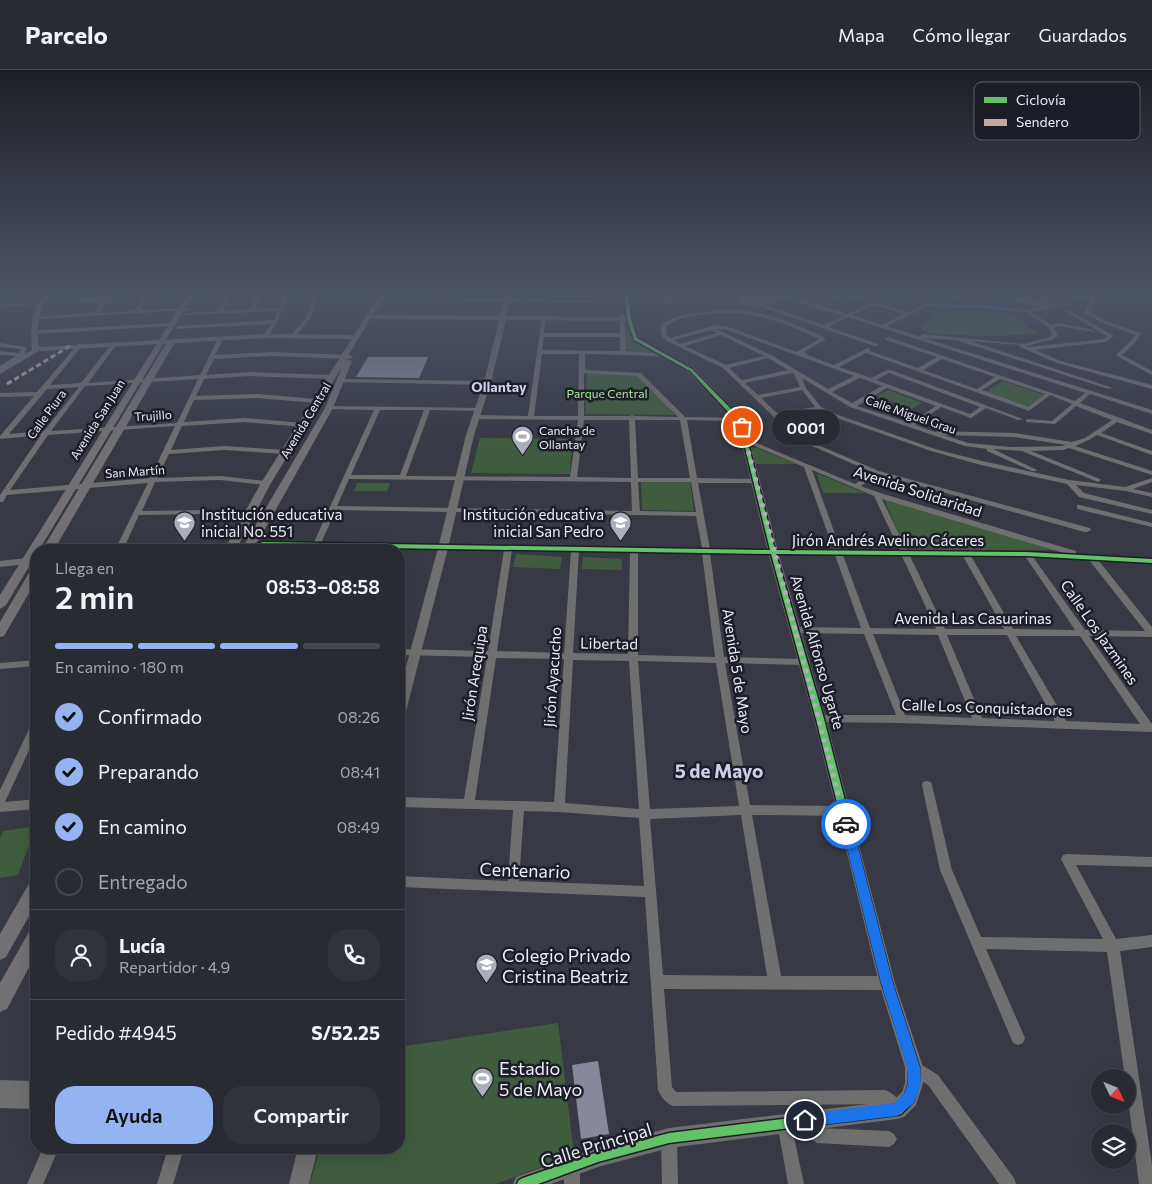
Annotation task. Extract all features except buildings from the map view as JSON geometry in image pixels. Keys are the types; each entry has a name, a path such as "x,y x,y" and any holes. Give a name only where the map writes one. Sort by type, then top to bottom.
{"main road":[{"name":"Avenida San Juan","path":"41,544 71,488 137,381 164,344"},
{"name":"Avenida San Juan","path":"52,544 149,380 165,344"},
{"name":"Avenida Central","path":"248,544 329,408 340,383 346,357 352,344"},
{"name":"Avenida Central","path":"233,544 266,483 331,377 356,344"},
{"name":"Avenida San Juan","path":"0,605 30,564"},
{"path":"0,633 30,581"},
{"path":"0,952 30,899"},
{"path":"0,1002 30,947"}],"street":[{"path":"0,372 33,353 36,349 36,344"},
{"path":"0,368 21,355 36,349 114,344"},
{"name":"Calle Piura","path":"0,500 46,433 114,344"},
{"path":"123,544 219,344"},
{"path":"405,690 443,548 470,434 478,413 497,344"},
{"path":"530,417 540,344"},
{"path":"623,344 623,352"},
{"name":"Avenida Alfonso Ugarte","path":"644,344 691,370 737,419 745,440 773,552 820,719 887,983 914,1067"},
{"name":"Calle Miguel Grau","path":"748,344 852,406 967,445 1024,449 1073,445 1116,420"},
{"path":"766,344 972,416 985,406"},
{"path":"814,344 800,352 821,362"},
{"path":"904,344 1049,393 1116,420 1152,432"},
{"path":"936,344 1149,411 1152,405"},
{"path":"973,344 1110,388"},
{"path":"1022,344 1059,362 1152,386"},
{"path":"1027,348 1066,344"},
{"path":"1131,344 1118,354 1152,373"},
{"path":"0,345 23,347 21,355"},
{"path":"2,438 80,345"},
{"path":"681,345 725,367 776,415 786,433 877,472 1087,530"},
{"path":"834,367 876,345"},
{"path":"865,351 1029,409 1049,393"},
{"path":"539,352 623,352 665,356"},
{"path":"573,479 581,417 582,352"},
{"path":"0,353 21,355"},
{"path":"212,357 272,354 346,357"},
{"path":"725,367 769,356"},
{"path":"918,370 942,356"},
{"path":"581,371 633,372 645,377 683,418"},
{"path":"870,380 889,371 1020,419"},
{"path":"740,382 794,373 819,408 932,450 980,463 1069,482 1125,488 1152,495"},
{"path":"44,387 249,374 331,377"},
{"path":"827,392 860,376"},
{"path":"977,391 1000,376"},
{"path":"1099,396 1125,379"},
{"path":"340,383 486,385"},
{"path":"852,406 887,386"},
{"path":"756,397 803,388"},
{"path":"1028,421 1053,423 1089,392"},
{"path":"0,395 38,394"},
{"path":"910,426 951,394"},
{"path":"0,403 10,396"},
{"path":"192,398 257,396 317,401"},
{"path":"329,408 428,409 530,417 737,419"},
{"path":"317,544 378,408"},
{"path":"786,433 810,412 819,408"},
{"path":"402,478 428,409"},
{"path":"776,415 810,412"},
{"path":"632,417 636,513"},
{"name":"Avenida 5 de Mayo","path":"683,418 706,550 720,659 775,982"},
{"name":"Trujillo","path":"2,438 46,433 244,420 303,424"},
{"path":"934,434 947,432 1025,437 1073,445 1152,473"},
{"path":"1096,433 1152,453"},
{"path":"1025,437 1033,449"},
{"name":"Avenida Solidaridad","path":"745,440 877,495 1089,557"},
{"path":"982,447 1049,477"},
{"path":"166,452 224,448 286,452"},
{"path":"1024,449 1098,480"},
{"path":"807,467 867,631 902,719"},
{"path":"855,487 877,472"},
{"path":"346,477 756,481"},
{"name":"San Martín","path":"5,493 153,480 220,478 266,483"},
{"path":"1125,488 1152,480"},
{"path":"1069,482 1082,495 1152,512"},
{"path":"877,495 941,630 979,722"},
{"path":"1080,507 1152,525"},
{"path":"332,508 700,514"},
{"path":"137,513 208,512 248,516"},
{"name":"Jirón Andrés Avelino Cáceres","path":"405,548 575,548 838,553 1027,554 1152,561"},
{"name":"Jirón Arequipa","path":"470,802 508,548"},
{"name":"Jirón Ayacucho","path":"559,807 575,548"},
{"path":"634,549 633,658 665,1090 673,1099 884,1097 889,1099 897,1110 909,1098 914,1083 914,1067"},
{"path":"965,553 1063,725"},
{"name":"Calle Los Jazmines","path":"1027,554 1150,728"},
{"path":"1089,557 1152,633"},
{"path":"0,564 30,561"},
{"name":"Avenida Las Casuarinas","path":"794,630 1152,633"},
{"name":"Libertad","path":"405,652 804,662"},
{"path":"0,666 30,664"},
{"name":"Calle Los Conquistadores","path":"820,719 902,719 1150,728"},
{"path":"0,801 30,738"},
{"path":"927,784 946,870 1018,1038"},
{"path":"405,802 470,802 644,814 746,810 843,811"},
{"path":"0,808 30,805"},
{"path":"513,887 519,805"},
{"path":"1148,1184 1113,946 1067,859 1151,863"},
{"name":"Centenario","path":"405,882 650,892"},
{"path":"977,943 1113,946 1150,943"},
{"path":"657,982 887,983"},
{"path":"914,1067 932,1080 1008,1184"},
{"path":"0,1087 30,1088"},
{"path":"0,1102 30,1102"},
{"name":"Calle Principal","path":"523,1184 572,1175 669,1138 897,1110"},
{"path":"805,1120 810,1130 817,1135 889,1139"},
{"path":"784,1123 796,1184"},
{"path":"669,1138 670,1184"},
{"path":"35,1184 48,1154"},
{"path":"165,1184 174,1154"},
{"path":"299,1184 306,1154"}],"green space":[{"path":"626,344 640,344 656,354 626,350"},
{"name":"Parque Central","path":"587,373 635,375 642,378 675,415 585,414"},
{"path":"1003,381 1044,395 1027,407 984,393"},
{"path":"888,390 922,403 912,409 877,396"},
{"name":"Cancha de Ollantay","path":"480,438 572,439 570,474 471,473"},
{"path":"755,447 796,464 756,464 750,449"},
{"path":"817,474 819,474 865,493 823,493"},
{"path":"641,480 690,481 694,511 642,510"},
{"path":"357,483 390,483 387,491 354,491"},
{"path":"884,499 1058,550 906,551"},
{"path":"516,554 562,557 560,569 513,567"},
{"path":"583,557 622,559 622,570 582,569"},
{"path":"30,827 30,842 18,875 0,878 0,838 3,831"},
{"name":"Estadio 5 de Mayo","path":"558,1023 574,1154 496,1184 310,1184 318,1154 405,1154 405,1046"}],"marked path":[{"path":"7,384 70,346"}],"cycle path":[{"path":"523,1184 598,1157 669,1138 897,1110 909,1098 914,1083 914,1067 887,983 820,719 773,552 742,427 734,415 691,370 644,344"},
{"path":"405,546 1027,554 1152,561"}],"way so far":[{"path":"742,427 773,552 820,719 846,824"}],"place":[{"name":"0001","path":"742,427"},
{"name":"Cancha de Ollantay","path":"523,456"},
{"name":"Institución educativa inicial No. 551","path":"185,542"},
{"name":"Institución educativa inicial San Pedro","path":"620,542"},
{"name":"Colegio Privado Cristina Beatriz","path":"486,984"},
{"name":"Estadio 5 de Mayo","path":"483,1097"}],"district":[{"name":"Ollantay","path":"499,386"},
{"name":"5 de Mayo","path":"719,770"}],"route":[{"path":"805,1120 897,1110 909,1098 914,1083 914,1067 887,983 846,824"}]}
